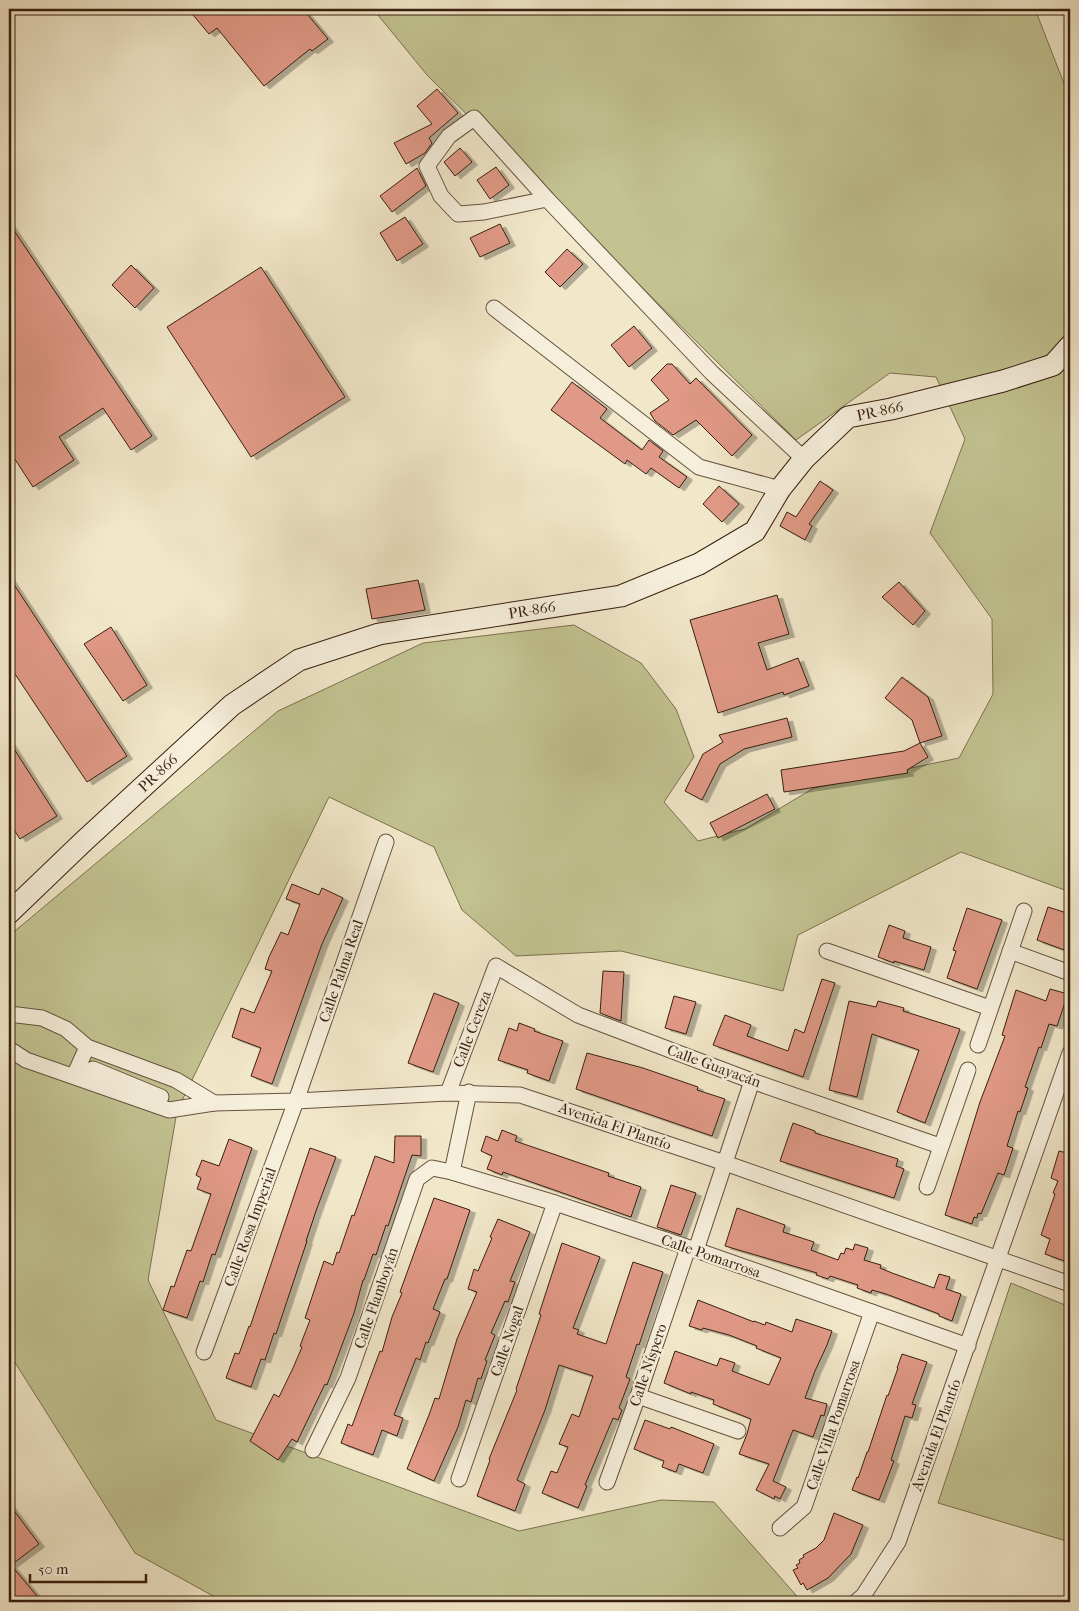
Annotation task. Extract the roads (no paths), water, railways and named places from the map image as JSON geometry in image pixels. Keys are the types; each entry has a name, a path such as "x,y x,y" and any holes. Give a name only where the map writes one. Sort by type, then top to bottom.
{"street":[{"path":"547,199 484,212 458,214 441,196 427,166 449,136 474,118 547,199 712,372 804,459"},
{"path":"494,308 699,466 780,489"},
{"name":"PR-866","path":"9,913 232,705 299,660 379,634 622,596 699,564 755,531 780,489 804,459 848,417 891,409 1003,381 1053,366 1070,346"},
{"name":"Calle Palma Real","path":"296,1101 386,842"},
{"path":"978,1045 1024,910"},
{"path":"827,951 990,1008"},
{"path":"1010,951 1070,973"},
{"name":"Calle Guayacán","path":"496,966 578,1015 752,1081 940,1146"},
{"name":"Calle Cereza","path":"448,1093 496,966"},
{"path":"9,1014 42,1018 66,1029 87,1047 176,1080 214,1103"},
{"path":"74,1076 87,1047"},
{"name":"Avenida El Plantío","path":"9,1048 26,1060 169,1110 214,1103 296,1101 469,1092 520,1094 725,1163 1070,1284"},
{"path":"998,1258 1066,1077 1070,1053"},
{"path":"927,1187 968,1070"},
{"name":"Calle Níspero","path":"607,1482 725,1163 752,1081"},
{"path":"452,1172 469,1092"},
{"name":"Calle Rosa Imperial","path":"204,1352 296,1101"},
{"name":"Calle Flamboyán","path":"313,1450 348,1378 417,1179 432,1168 452,1172"},
{"name":"Calle Pomarrosa","path":"452,1172 555,1203 692,1249 968,1346"},
{"name":"Calle Nogal","path":"459,1479 555,1203"},
{"name":"Avenida El Plantío","path":"856,1602 863,1596 898,1542 998,1258"},
{"name":"Calle Villa Pomarrosa","path":"780,1528 804,1507 872,1312"},
{"path":"638,1396 738,1431"}]}
